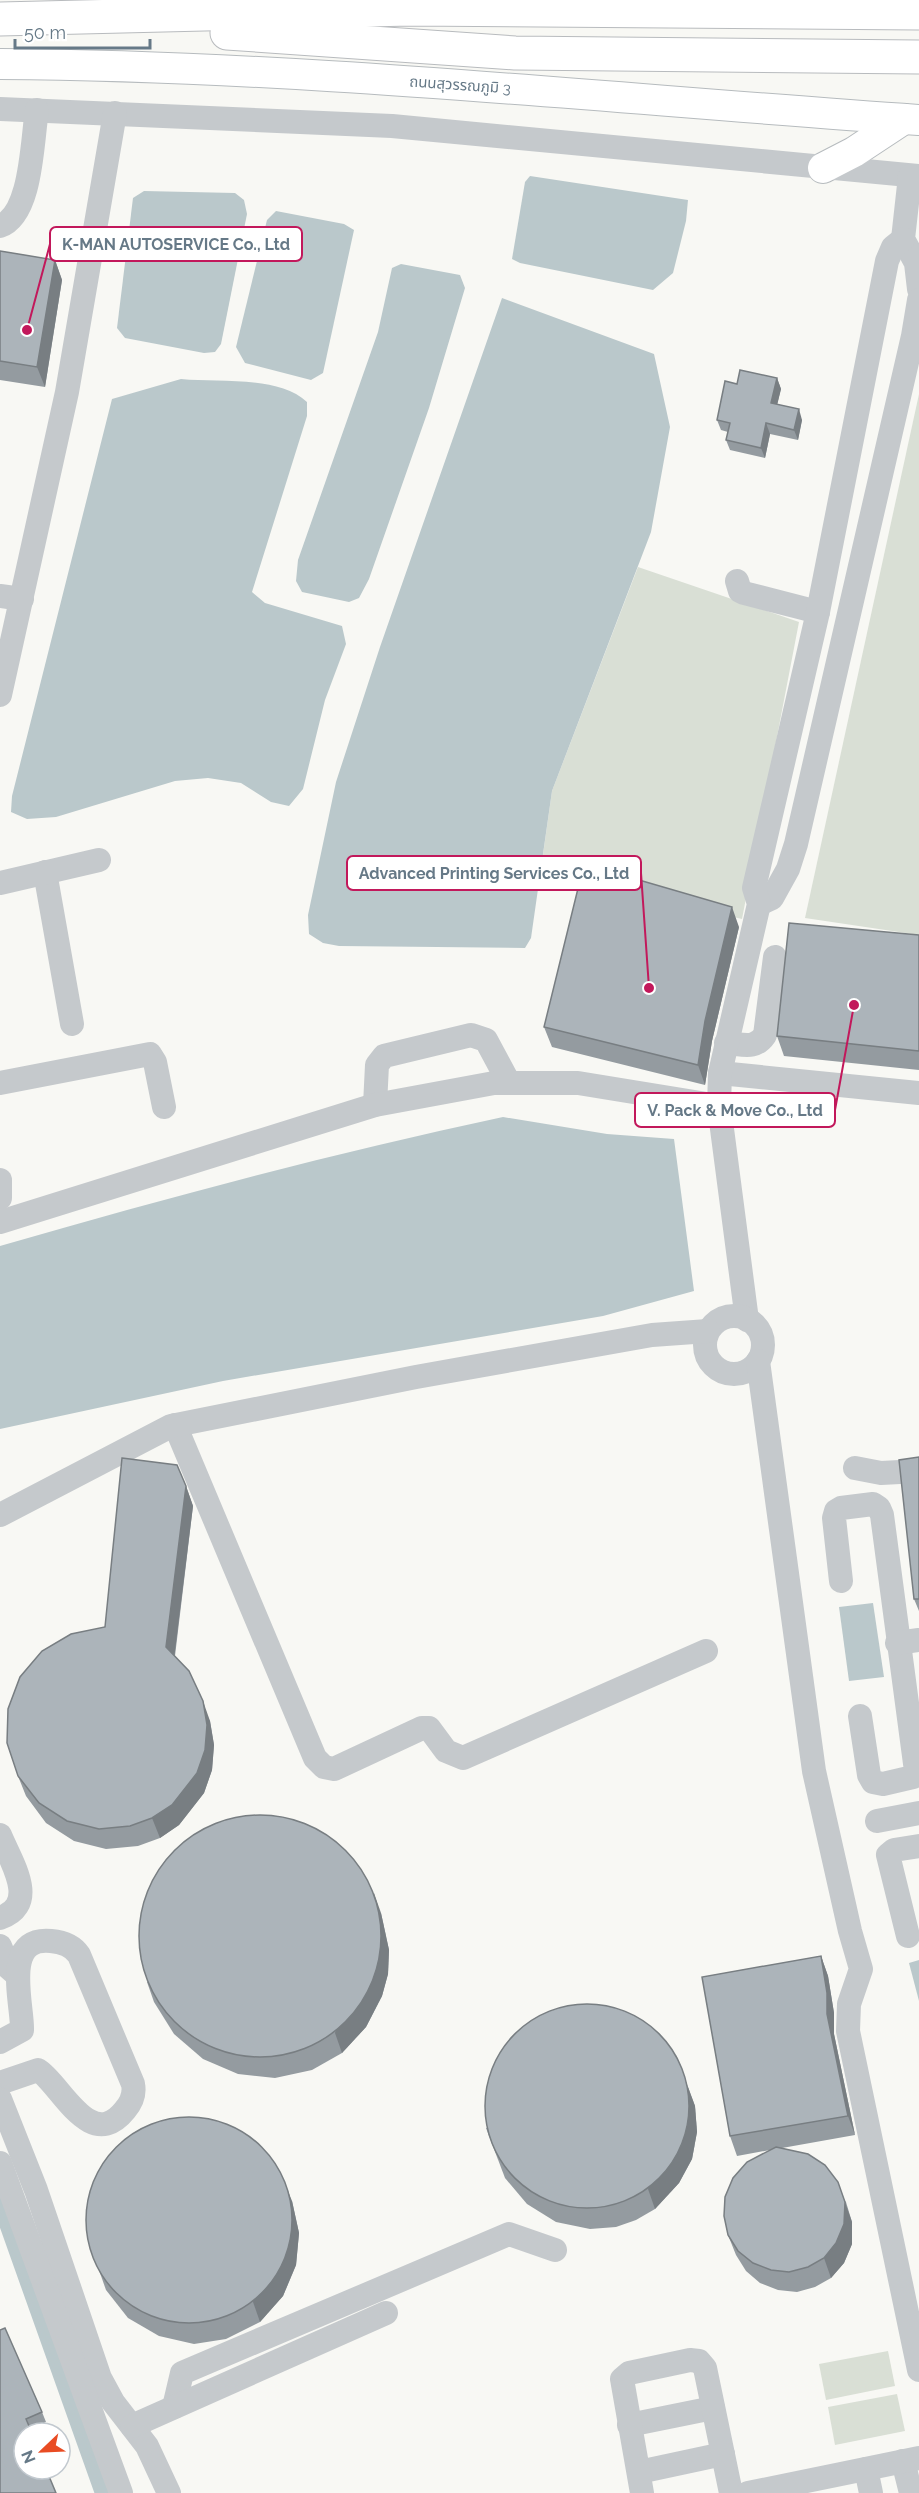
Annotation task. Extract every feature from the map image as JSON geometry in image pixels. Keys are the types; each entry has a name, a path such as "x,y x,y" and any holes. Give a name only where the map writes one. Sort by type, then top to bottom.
{"highway":[{"path":"0,19 410,9 919,13"},
{"path":"61,19 404,47 515,53 919,57"}],"main road":[{"name":"ถนนสุวรรณภูมิ 3","path":"0,64 98,65 395,80 912,119"},
{"path":"823,168 854,153 912,119"}],"street":[{"path":"0,109 392,126 914,176 903,239 915,263 919,289"},
{"path":"0,226 9,223 22,205 37,110"},
{"path":"2,680 11,597 67,392 115,113"},
{"path":"747,1320 719,1106 720,1073 759,904 754,888 818,612 887,261 892,247 903,239"},
{"path":"759,904 772,898 788,869 796,844 911,348 919,300"},
{"path":"737,581 740,591 744,593 818,612"},
{"path":"0,883 99,860"},
{"path":"45,872 72,1024"},
{"path":"726,1043 754,1046 759,1044 765,1035 775,957"},
{"path":"375,1105 377,1065 384,1056 471,1035 486,1040 508,1082"},
{"path":"0,1083 150,1054 155,1062 164,1107"},
{"path":"720,1073 919,1093"},
{"path":"0,1222 375,1105 508,1082 578,1083 719,1106"},
{"path":"0,1180 0,1198"},
{"path":"758,1361 742,1372 723,1372 708,1359 705,1349 708,1331 721,1319 739,1316 755,1325 762,1342 758,1361 814,1771 850,1931 861,1969 847,2011 848,2031 919,2370"},
{"path":"0,1515 175,1425 416,1377 652,1335 708,1331"},
{"path":"175,1425 315,1758 324,1767 334,1769 422,1728 429,1728 446,1751 463,1758 706,1651"},
{"path":"855,1468 881,1473 919,1471"},
{"path":"841,1581 834,1518 836,1511 841,1508 873,1504 879,1508 882,1515 908,1641 916,1771 913,1777 883,1784 873,1782 869,1775 860,1716"},
{"path":"877,1821 919,1813"},
{"path":"0,1835 22,1886 22,1896 15,1910 0,1918"},
{"path":"908,1936 888,1855 894,1850 919,1846"},
{"path":"0,2042 22,2030 17,1975 24,1953 40,1942 59,1942 77,1952 133,2084 134,2093 128,2106 119,2117 101,2122 77,2113 38,2070 0,2083"},
{"path":"0,1946 9,1968 17,1975"},
{"path":"0,2099 36,2190 100,2378 112,2402 147,2446 170,2493"},
{"path":"0,2163 122,2493"},
{"path":"174,2407 182,2373 509,2234 555,2250"},
{"path":"132,2426 386,2313"},
{"path":"723,2454 640,2482 622,2379 629,2373 699,2361 705,2368 713,2408 723,2454 731,2493"},
{"path":"629,2425 713,2408"},
{"path":"748,2493 911,2459 911,2493"},
{"path":"866,2469 871,2493"}],"shaded area":[{"path":"530,176 688,200 686,221 673,273 653,290 520,263 512,259 525,182"},
{"path":"144,191 235,193 244,200 247,214 221,344 215,352 204,353 125,338 117,328 133,198"},
{"path":"276,211 344,224 354,230 323,373 311,380 245,363 236,347 267,220"},
{"path":"401,264 460,275 465,288 429,408 369,579 359,598 349,602 302,592 296,581 298,560 378,332 392,268"},
{"path":"502,298 654,354 670,427 651,532 552,791 531,938 525,948 339,946 323,943 309,934 308,915 336,782 380,647"},
{"path":"181,379 264,384 295,393 307,402 307,416 252,592 265,603 342,626 346,644 325,700 303,789 289,806 271,802 241,783 208,778 175,781 56,817 27,819 11,812 12,796 112,399"},
{"path":"919,394 919,935 805,918"},
{"path":"638,567 799,622 742,919 591,884 540,876 552,791"},
{"path":"503,1117 607,1134 674,1139 694,1291 603,1316 223,1381 0,1429 0,1246 250,1177"},
{"path":"873,1603 884,1677 849,1681 839,1607"},
{"path":"919,1960 919,2001 909,1963"},
{"path":"888,2351 895,2386 826,2400 819,2364"},
{"path":"897,2394 905,2431 835,2445 828,2407"}],"building":[{"path":"0,251 55,260 37,367 0,361"},
{"path":"740,370 777,378 771,403 799,409 794,430 766,423 761,448 726,440 730,423 717,420 725,381 737,384"},
{"path":"584,864 732,907 705,1021 698,1065 544,1027"},
{"path":"789,923 919,935 919,1051 777,1036"},
{"path":"919,1457 919,1599 914,1599 899,1460"},
{"path":"122,1458 177,1465 186,1486 166,1647 189,1671 203,1701 207,1725 205,1750 197,1773 172,1805 152,1818 130,1826 99,1829 67,1821 39,1803 18,1776 7,1743 8,1709 20,1677 42,1651 71,1634 105,1627"},
{"path":"260,1815 284,1817 306,1824 327,1835 346,1850 361,1869 372,1890 379,1912 381,1936 379,1960 372,1982 361,2003 346,2022 327,2037 306,2048 284,2055 260,2057 236,2055 214,2048 193,2037 174,2022 159,2003 148,1982 141,1960 139,1936 141,1912 148,1890 159,1869 174,1850 193,1835 214,1824 236,1817"},
{"path":"821,1956 827,1993 827,2014 848,2116 730,2136 702,1977"},
{"path":"577,2004 597,2004 626,2011 652,2027 666,2041 682,2067 689,2106 682,2145 666,2171 652,2185 617,2204 597,2208 577,2208 548,2201 522,2185 508,2171 489,2136 485,2116 485,2096 492,2067 508,2041 522,2027 557,2008"},
{"path":"189,2117 209,2119 228,2125 262,2147 284,2181 290,2200 292,2220 290,2240 284,2259 262,2293 228,2315 209,2321 189,2323 169,2321 150,2315 116,2293 94,2259 88,2240 86,2220 88,2200 94,2181 116,2147 150,2125 169,2119"},
{"path":"776,2147 808,2154 825,2165 838,2182 845,2202 844,2224 836,2243 824,2258 808,2267 789,2272 771,2270 753,2263 738,2251 728,2235 724,2216 725,2197 733,2178 747,2162"},
{"path":"5,2328 42,2412 26,2419 27,2421 12,2421 12,2481 51,2481 56,2493 0,2493 0,2330"}],"waterway":[{"path":"0,2198 105,2493"}],"place":[{"name":"K-MAN AUTOSERVICE Co., Ltd","path":"27,330"},
{"name":"Advanced Printing Services Co., Ltd","path":"649,988"},
{"name":"V. Pack & Move Co., Ltd","path":"854,1005"}]}
